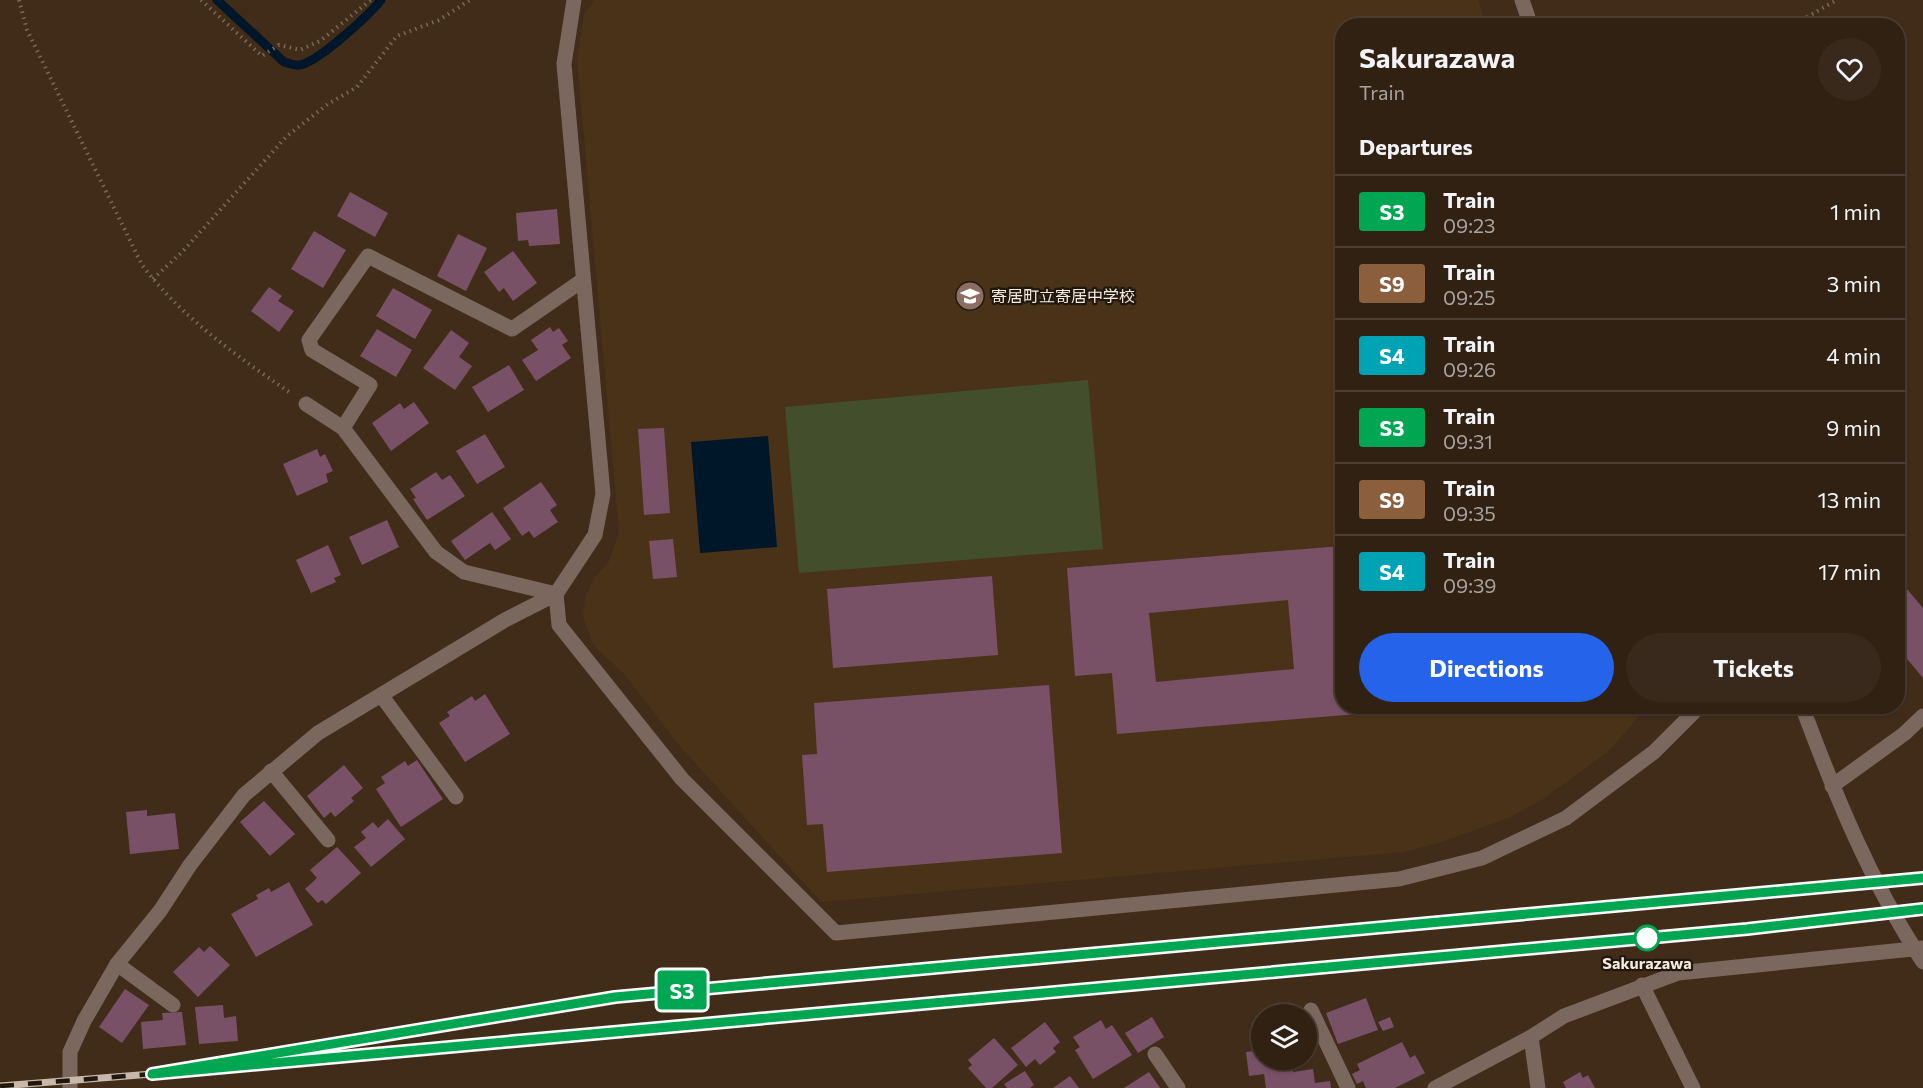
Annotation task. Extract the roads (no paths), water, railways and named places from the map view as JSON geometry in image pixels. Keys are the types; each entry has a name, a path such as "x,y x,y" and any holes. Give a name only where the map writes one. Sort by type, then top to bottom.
{"street":[{"path":"70,1088 70,1052 84,1021 117,964 160,911 190,865 244,795 318,733 505,620 556,594 596,535 603,495 564,64 574,0"},
{"path":"1522,0 1528,18"},
{"path":"344,428 370,385 312,350 309,340 368,256 512,329 583,280"},
{"path":"306,404 344,428 436,552 464,572 556,594"},
{"path":"556,594 559,626 682,779 800,900 836,933 1399,879 1482,858 1566,818 1654,752 1692,714"},
{"path":"381,695 456,797"},
{"path":"1435,1088 1531,1037 1564,1016 1678,973 1920,953 1876,883 1832,786 1805,714"},
{"path":"1832,786 1904,734 1923,716"},
{"path":"271,771 328,840"},
{"path":"117,964 173,1005"},
{"path":"1642,985 1692,1088"},
{"path":"1317,1023 1348,1088"},
{"path":"1531,1037 1538,1088"},
{"path":"1155,1054 1178,1088"}],"water":[{"path":"768,436 777,547 700,553 691,442"}],"waterway":[{"path":"217,0 284,62 294,65 307,63 317,57 354,27 381,0"}],"railway":[{"path":"0,1086 152,1074 615,997 1923,878"},
{"path":"259,1065 1771,926 1923,909"}],"train":[{"name":"S3","path":"1923,878 615,997 482,1021 152,1074 1747,929 1923,909"}],"place":[{"name":"寄居町立寄居中学校","path":"970,296"},
{"name":"Sakurazawa","path":"1647,938"}]}
